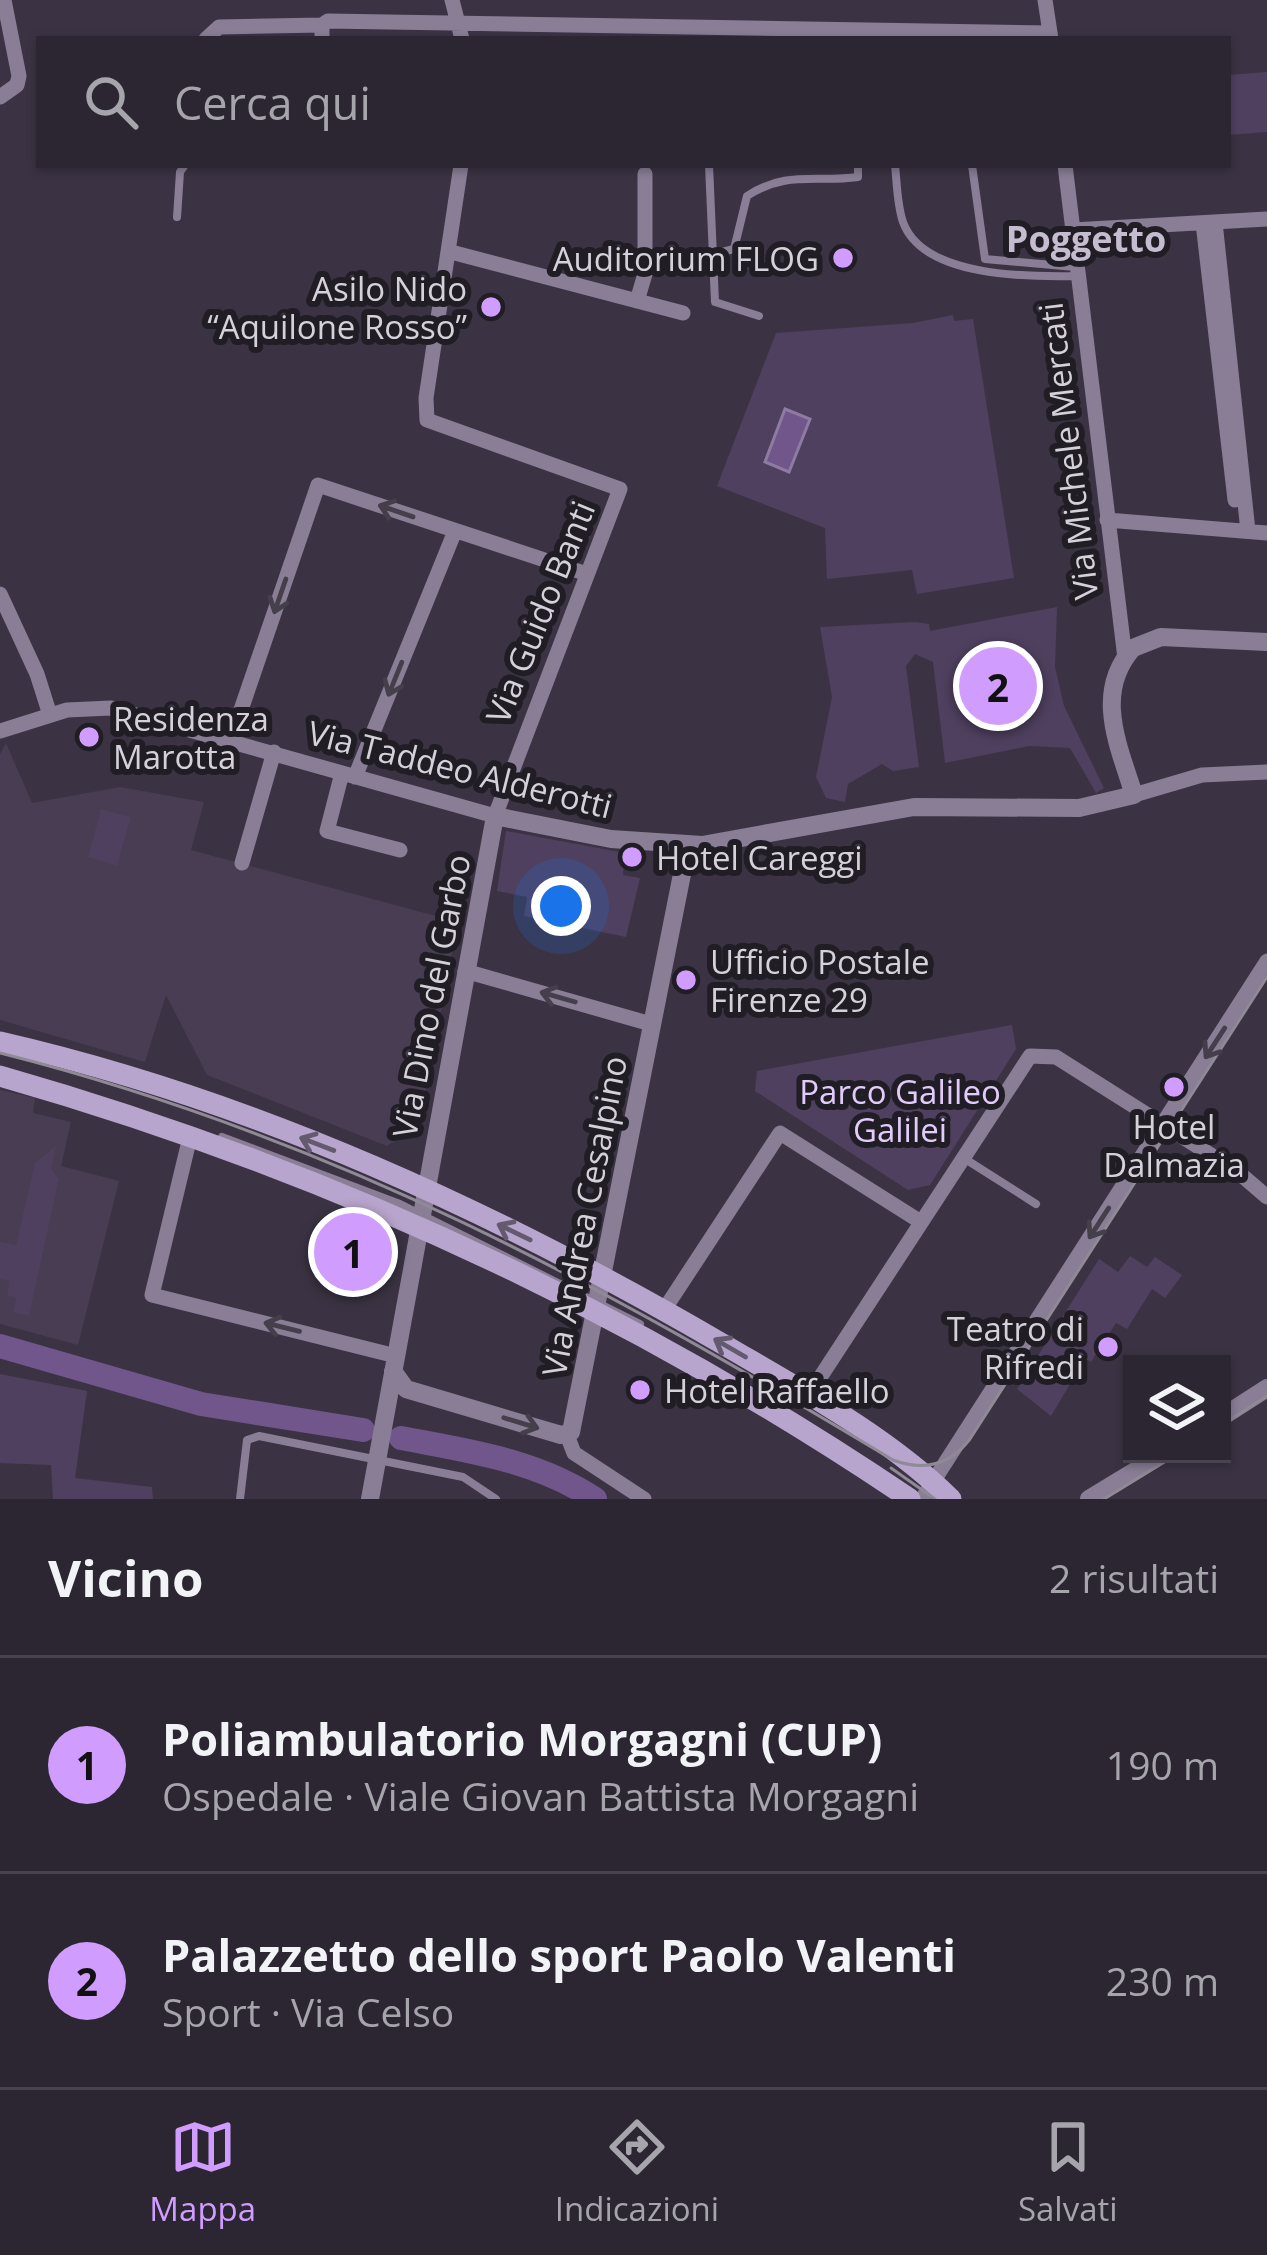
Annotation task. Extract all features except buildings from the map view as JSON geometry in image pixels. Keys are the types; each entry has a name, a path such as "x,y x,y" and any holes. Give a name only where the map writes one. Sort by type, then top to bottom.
{"main road":[{"path":"0,1042 200,1098 425,1188 664,1310 808,1396 926,1493 951,1499"},
{"path":"0,1076 419,1218 597,1305 775,1411 910,1499"}],"street":[{"path":"0,97 17,85 19,76 4,0"},
{"path":"452,0 461,31"},
{"path":"208,36 215,27 322,32 1050,36 1045,0"},
{"path":"461,168 451,252 683,313"},
{"name":"Via Michele Mercati","path":"1065,168 1125,658"},
{"path":"637,301 645,274 645,174"},
{"path":"1073,230 1267,220"},
{"path":"1209,223 1243,531"},
{"name":"Via Guido Banti","path":"451,252 426,398 427,420 620,489 495,816"},
{"path":"231,739 318,485 587,574"},
{"path":"1107,520 1267,532"},
{"path":"400,850 327,831 454,531"},
{"path":"0,594 38,674 50,715"},
{"path":"1134,795 1110,708 1125,658 1151,638 1267,643"},
{"name":"Via Taddeo Alderotti","path":"0,730 50,715 111,708 495,816 611,839 688,844 770,837 914,807 1079,808 1202,775 1267,772"},
{"path":"242,863 274,752"},
{"name":"Via Dino del Garbo","path":"370,1499 495,816"},
{"name":"Via Andrea Cesalpino","path":"567,1435 573,1427 604,1276 688,844"},
{"path":"926,1493 1267,962"},
{"path":"465,971 651,1024"},
{"path":"808,1396 1025,1059 1046,1053 1267,1197"},
{"path":"664,1310 780,1133 921,1222"},
{"path":"190,1137 152,1294 394,1364 397,1383 409,1390 567,1435 574,1453 644,1499"},
{"path":"1231,1411 1267,1388"},
{"path":"387,1409 397,1391 409,1390"},
{"path":"1089,1499 1148,1463"}],"lane":[{"path":"177,217 183,168"},
{"path":"710,168 715,302 760,316"},
{"path":"710,255 734,249 747,196 761,187 807,174 837,180 858,176 858,168"},
{"path":"895,168 903,225 925,248 989,274 1077,272"},
{"path":"972,168 985,259 1077,272"},
{"path":"0,1066 254,1148 419,1218"},
{"path":"962,1157 1036,1204"},
{"path":"597,1305 765,1396 926,1493"},
{"path":"240,1499 247,1440 259,1436 463,1477 496,1499"}],"shaded area":[{"path":"785,409 810,419 789,472 765,462"},
{"path":"6,743 32,803 120,787 204,802 191,850 458,922 419,1126 387,1146 207,1075 166,995 145,1062 0,1020 0,754"},
{"path":"0,1090 35,1098 33,1113 71,1122 61,1166 119,1181 78,1345 0,1324"}],"green space":[{"path":"1267,72 1267,132 1231,135 1231,75"},
{"path":"953,315 954,321 973,319 1014,578 917,594 912,570 827,579 825,528 717,486 776,333 913,323"},
{"path":"1057,607 1055,667 1064,706 1104,788 1096,793 1070,748 1029,746 945,763 933,662 915,654 906,666 919,767 893,771 882,764 848,784 845,802 826,798 816,777 832,697 820,627 915,622 929,624 930,631"},
{"path":"101,809 131,817 117,866 88,857"},
{"path":"506,831 625,853 623,875 640,878 626,937 524,916 527,897 497,891"},
{"name":"Parco Galileo Galilei","path":"1012,1025 1016,1049 930,1185 908,1190 755,1091 757,1071"},
{"path":"56,1146 51,1169 59,1179 29,1316 13,1312 16,1298 7,1295 10,1281 0,1279 0,1242 16,1245 35,1163"},
{"path":"1130,1256 1147,1267 1155,1257 1182,1275 1165,1298 1152,1289 1127,1329 1116,1323 1091,1362 1085,1359 1051,1416 1017,1389 1099,1259 1118,1272"},
{"path":"0,1374 87,1391 75,1478 152,1487 153,1499 53,1499 51,1465 0,1463"}],"waterway":[{"path":"0,1346 201,1404 363,1430"},
{"path":"401,1438 526,1466 595,1499"}],"tram line":[{"path":"0,1053 123,1088 353,1173 570,1276 893,1460 926,1465 954,1455 970,1439 1267,977"},
{"path":"1231,1419 1267,1396"},
{"path":"1104,1499 1162,1463"},
{"path":"891,1468 935,1499"}],"place":[{"name":"Auditorium FLOG","path":"843,258"},
{"name":"Asilo Nido “Aquilone Rosso”","path":"491,307"},
{"name":"Palazzetto dello sport Paolo Valenti","path":"998,686"},
{"name":"Residenza Marotta","path":"89,737"},
{"name":"Hotel Careggi","path":"632,857"},
{"name":"Ufficio Postale Firenze 29","path":"686,980"},
{"name":"Hotel Dalmazia","path":"1174,1087"},
{"name":"Poliambulatorio Morgagni (CUP)","path":"353,1252"},
{"name":"Teatro di Rifredi","path":"1108,1347"},
{"name":"Hotel Raffaello","path":"640,1390"}],"district":[{"name":"Poggetto","path":"1086,238"}]}
